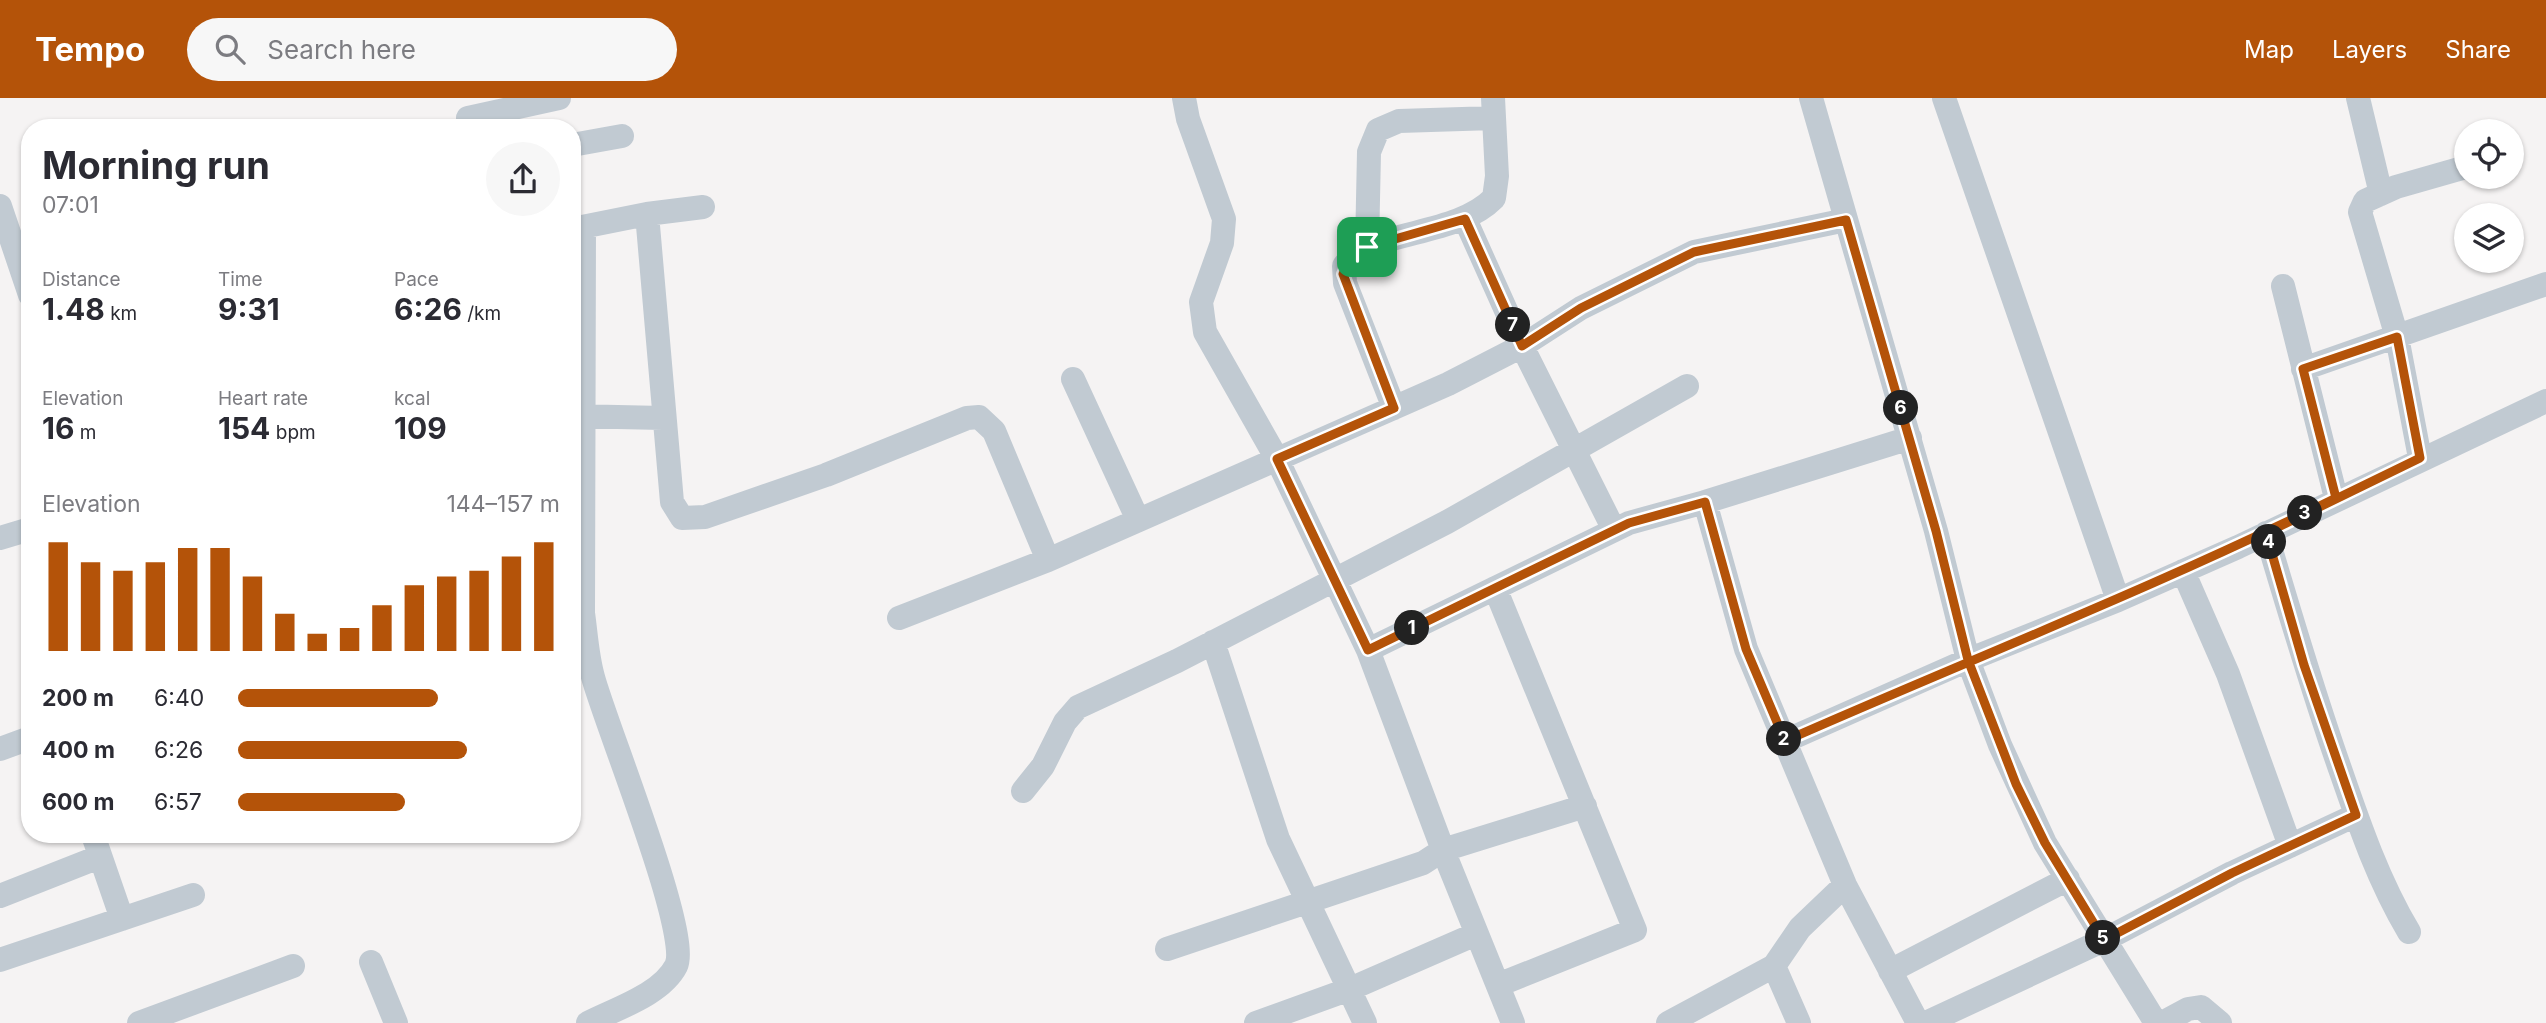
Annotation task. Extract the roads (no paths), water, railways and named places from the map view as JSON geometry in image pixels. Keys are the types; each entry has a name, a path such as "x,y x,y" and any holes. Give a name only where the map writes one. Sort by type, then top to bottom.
{"street":[{"path":"467,114 559,98"},
{"path":"1184,98 1188,119 1224,219 1222,243 1201,302 1205,332 1277,459 1368,650 1443,850 1513,1023"},
{"path":"1811,98 1910,438 1968,660 2016,784 2045,843 2159,1023 2188,1009 2201,1007 2220,1023"},
{"path":"1944,98 2118,600"},
{"path":"2358,98 2381,194"},
{"path":"1367,247 1369,152 1378,130 1399,121 1493,108 1497,188 1494,198 1486,207 1465,219 1367,247 1351,256 1343,274 1394,408"},
{"path":"581,143 622,136"},
{"path":"2420,458 2397,337 2360,212 2365,201 2454,171"},
{"path":"0,206 21,269"},
{"path":"581,227 647,214 703,207"},
{"path":"647,214 672,502 682,518 694,519 826,475 967,418 979,417 994,431 1048,560"},
{"path":"1465,219 1522,346 1614,530"},
{"path":"899,618 1048,560 1394,408 1522,346 1581,308 1694,252 1846,220"},
{"path":"2303,369 2546,284"},
{"path":"2283,286 2336,498"},
{"path":"1073,379 1138,520"},
{"path":"1023,791 1043,766 1065,722 1078,707 1447,523 1687,386"},
{"path":"1785,741 1968,660 2183,571 2546,401"},
{"path":"581,416 663,418"},
{"path":"1368,650 1614,530 1910,438"},
{"path":"1705,502 1746,649 1845,884 1918,1023"},
{"path":"0,538 21,532"},
{"path":"2266,533 2304,665 2356,815 2382,883 2409,932"},
{"path":"581,534 583,613 593,676 666,895 677,940 678,964 669,977 647,993 588,1023"},
{"path":"2183,571 2228,674 2290,846"},
{"path":"1495,588 1635,930 1498,985"},
{"path":"1213,642 1278,839 1365,1023"},
{"path":"0,749 21,741"},
{"path":"1167,949 1423,863 1443,850 1585,806"},
{"path":"1926,1023 2104,940 2356,815"},
{"path":"0,896 96,846 122,919"},
{"path":"1890,971 2068,879"},
{"path":"1668,1023 1774,966 1800,928 1845,884"},
{"path":"0,960 193,895"},
{"path":"1256,1023 1350,989 1476,934"},
{"path":"372,962 396,1023"},
{"path":"1774,966 1799,1023"},
{"path":"142,1023 293,967"}]}
